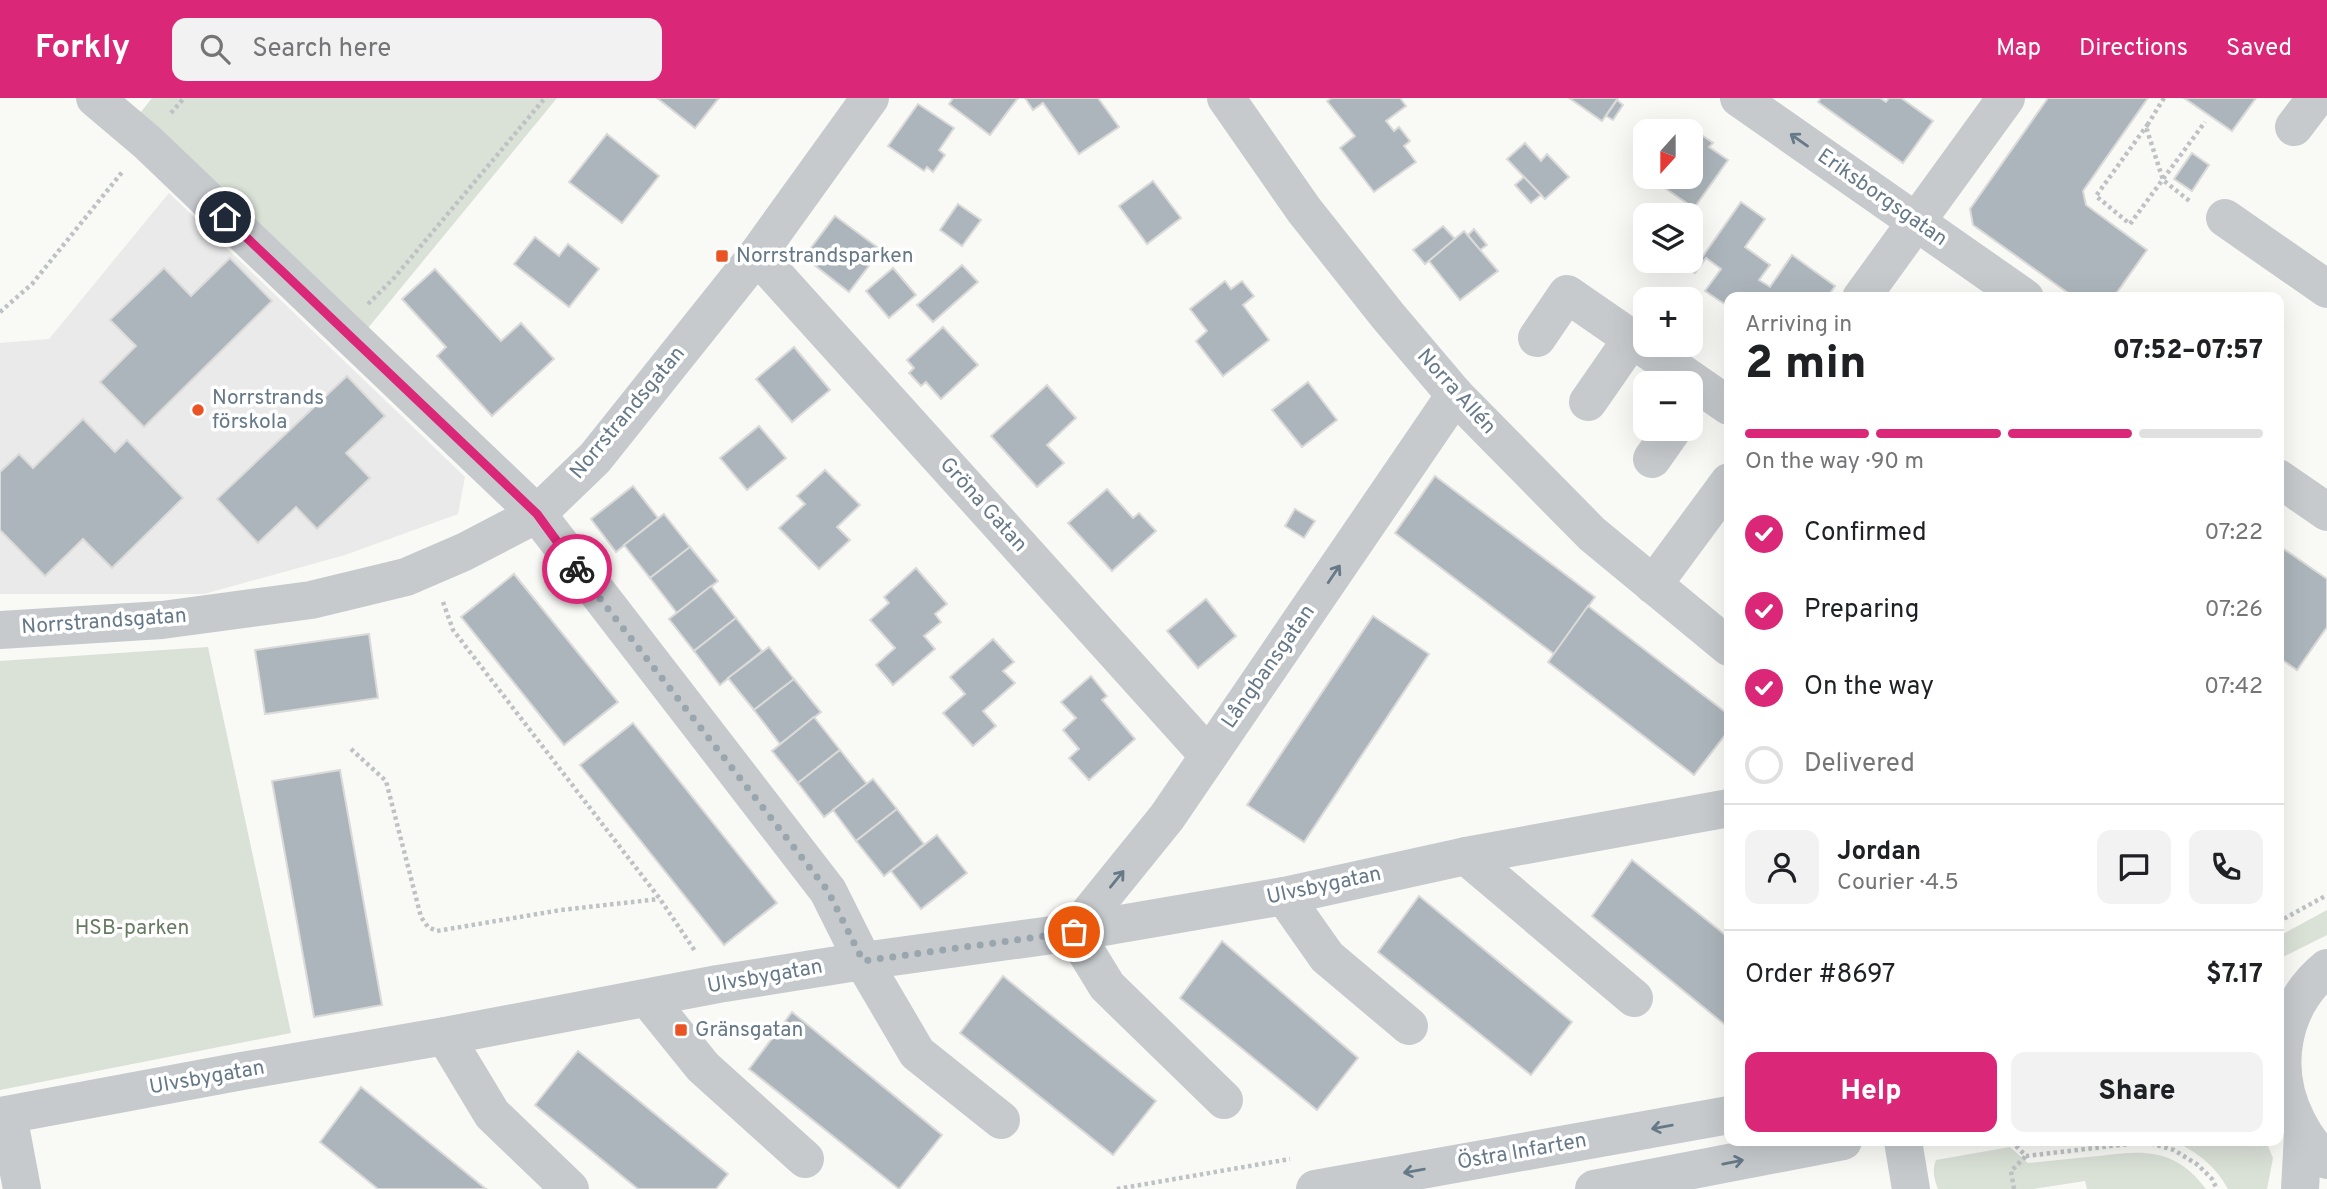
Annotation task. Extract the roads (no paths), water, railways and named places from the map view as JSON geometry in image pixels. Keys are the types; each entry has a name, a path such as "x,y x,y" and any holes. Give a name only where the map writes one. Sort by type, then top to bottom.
{"street":[{"path":"95,98 146,142 537,514 828,891 863,961 917,1053 1001,1120"},
{"name":"Norrstrandsgatan","path":"0,630 162,620 311,600 406,577 464,552 537,514 595,458 757,255 870,98"},
{"name":"Norra Allén","path":"1226,98 1304,210 1455,395 1592,534 1724,643"},
{"name":"Eriksborgsgatan","path":"1739,98 2016,292"},
{"path":"1865,292 2006,98"},
{"path":"2212,213 2327,289"},
{"name":"Gröna Gatan","path":"757,255 1208,755"},
{"path":"1537,338 1567,294 1707,399"},
{"path":"1588,402 1631,340"},
{"name":"Långbansgatan","path":"1074,932 1167,817 1455,395"},
{"path":"2284,482 2327,512"},
{"path":"1653,585 1724,489"},
{"name":"Ulvsbygatan","path":"22,1189 4,1116 718,984 1074,932 1284,896 1466,856 1724,809"},
{"path":"1466,856 1634,998"},
{"path":"1284,896 1327,957 1409,1026"},
{"path":"1074,932 1107,986 1224,1100"},
{"path":"2284,981 2327,966"},
{"path":"2284,1040 2288,1023 2300,998 2327,966"},
{"path":"648,999 703,1067 805,1159"},
{"path":"445,1036 492,1114 570,1189"},
{"path":"2284,1083 2299,1125 2300,1189"},
{"name":"Östra Infarten","path":"1336,1187 1724,1116"},
{"path":"1594,1189 1817,1146"},
{"path":"1904,1146 1911,1189"}],"place":[{"name":"Norrstrandsparken","path":"722,256"},
{"name":"Norrstrands förskola","path":"198,410"},
{"name":"Gränsgatan","path":"681,1030"}],"park label":[{"name":"HSB-parken","path":"132,928"}]}
